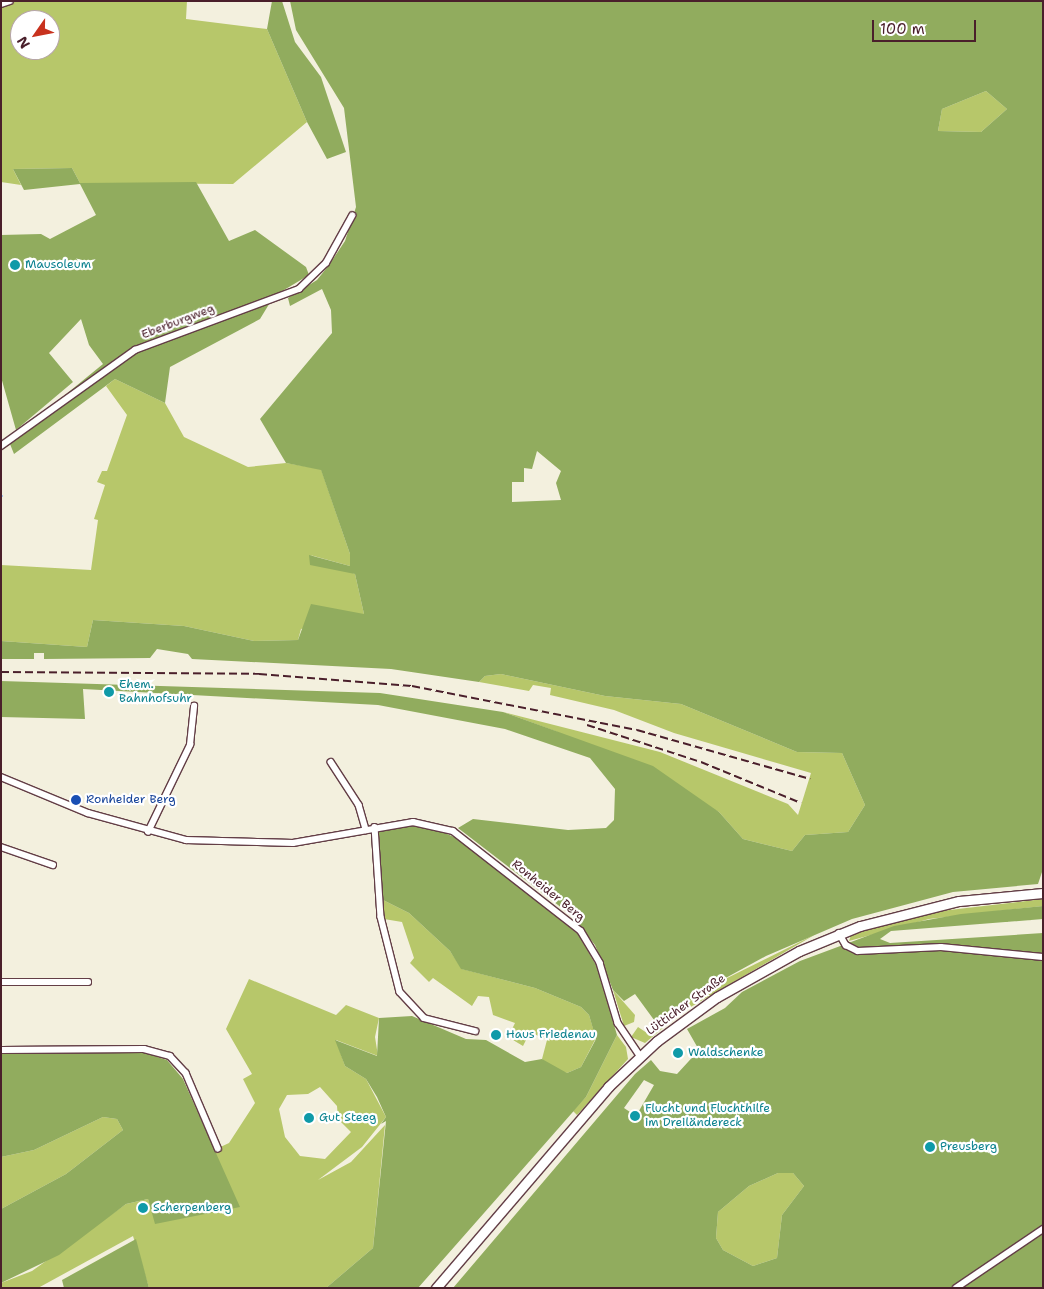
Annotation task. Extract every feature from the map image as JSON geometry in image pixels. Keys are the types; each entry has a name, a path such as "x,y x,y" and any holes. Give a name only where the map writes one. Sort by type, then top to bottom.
{"main road":[{"name":"Lütticher Straße","path":"436,1288 486,1236 573,1126 640,1056 722,994 839,933 923,908 1043,893"}],"street":[{"path":"1,4 10,1"},
{"name":"Eberburgweg","path":"1,446 134,350 299,289 326,263 352,216"},
{"path":"148,832 190,745 194,706"},
{"path":"331,762 359,804 366,830"},
{"name":"Ronheider Berg","path":"1,777 71,807 148,832 247,844 293,843 375,827 418,822 453,831 568,918 593,946 618,1023 640,1056"},
{"path":"375,827 381,917 400,992 424,1018 474,1030"},
{"path":"1,847 53,864"},
{"path":"839,933 846,945 858,951 941,947 1043,957"},
{"path":"1,982 88,982"},
{"path":"1,1050 144,1049 170,1056 186,1073 218,1148"},
{"path":"956,1288 1043,1229"}],"green space":[{"path":"14,1 187,1 186,19 267,29 307,122 233,184 80,183 72,168 13,169 21,185 1,182 1,6"},
{"path":"272,1 282,1 295,42 321,77 346,152 327,159 307,122 267,29"},
{"path":"290,1 1043,1 1043,869 1038,884 953,892 852,919 766,956 711,986 657,1024 635,994 624,1001 613,990 595,945 571,915 458,828 473,819 568,830 606,828 614,820 615,789 590,758 505,729 378,705 83,689 85,719 1,717 1,681 380,693 503,712 653,766 719,812 743,839 792,851 805,835 848,832 865,805 842,753 797,752 681,704 605,696 501,674 485,676 479,682 391,669 192,659 188,654 157,649 150,658 44,659 44,653 34,653 34,659 1,659 1,641 87,647 93,620 184,626 254,641 298,640 311,604 364,614 355,574 310,565 309,555 350,566 350,554 321,470 286,463 260,419 332,333 331,310 322,289 290,306 288,298 317,280 329,265 345,241 356,207 344,108 296,30","holes":["986,91 1007,109 981,132 938,131 942,109","537,451 561,471 556,483 561,500 512,502 512,482 524,482 524,468 532,469"]},
{"path":"986,91 1007,109 981,132 938,131 942,109"},
{"path":"72,168 80,183 196,182 229,241 255,230 306,267 309,275 274,296 260,319 170,367 165,403 115,379 14,454 10,444 43,420 43,413 103,364 89,345 81,319 49,353 73,382 16,430 1,377 1,235 41,234 50,239 96,215 80,184 24,190 13,169"},
{"path":"115,379 165,403 184,437 248,467 286,463 321,469 350,554 350,566 310,555 355,574 364,614 301,629 298,640 254,641 184,626 93,620 87,647 1,641 1,565 91,570 98,520 94,519 105,485 97,482 102,471 107,471 127,415 106,386"},
{"path":"501,674 605,696 681,704 797,752 842,753 865,805 848,832 805,835 792,851 743,839 719,812 555,731 503,712 660,752 788,804 798,815 811,773 674,733 614,710 550,695 551,688 533,685 529,691 479,682 485,676"},
{"path":"413,826 436,829 463,841 578,934 596,965 617,1035 586,1097 418,1288 326,1288 373,1248 386,1121 381,1124 386,1117 377,1097 366,1079 345,1066 335,1040 377,1056 379,1018 412,1016 466,1039 486,1040 525,1062 542,1059 567,1073 581,1067 596,1039 589,1015 581,1007 535,988 461,969 450,951 409,913 381,899 377,831"},
{"path":"381,899 409,913 450,951 462,969 535,988 581,1007 589,1015 596,1038 581,1067 567,1073 554,1070 542,1059 547,1040 530,1032 523,1046 508,1037 515,1023 493,1015 489,997 478,996 472,1006 433,978 429,982 410,963 414,958 402,922 384,919"},
{"path":"1043,899 1043,906 929,919 849,941 851,935 924,913"},
{"path":"1043,906 1043,919 891,931 880,939 890,943 1043,933 1043,1288 453,1288 635,1074 651,1060 660,1071 677,1074 699,1050 687,1029 725,1008 742,992 800,961 894,926 961,914","holes":["644,1080 654,1085 636,1116 624,1108","778,1173 793,1173 804,1186 782,1215 777,1258 753,1266 723,1250 716,1238 718,1212 749,1186"]},
{"path":"816,934 682,1012 645,1043 631,1037 638,1027 647,1033 711,986"},
{"path":"249,979 336,1015 346,1005 379,1018 375,1037 378,1056 336,1040 345,1066 366,1079 386,1117 362,1147 318,1180 351,1162 385,1125 373,1248 326,1288 149,1288 133,1236 38,1288 1,1288 1,1283 32,1271 126,1204 148,1199 156,1223 205,1210 234,1208 214,1150 229,1143 255,1103 243,1079 252,1074 226,1029","holes":["320,1087 337,1106 338,1119 351,1132 325,1159 300,1156 285,1137 279,1109 287,1095 308,1094"]},
{"path":"613,990 635,1015 634,1022 624,1026"},
{"path":"617,1035 626,1047 628,1059 577,1115 573,1111 586,1097"},
{"path":"1,1051 145,1053 167,1060 183,1079 240,1207 155,1224 148,1199 126,1204 59,1255 1,1283 1,1209 66,1174 123,1130 117,1119 103,1117 34,1150 1,1157"},
{"path":"103,1117 117,1119 123,1130 66,1174 1,1209 1,1157 34,1150"},
{"path":"778,1173 793,1173 804,1186 782,1215 777,1258 753,1266 723,1250 716,1238 718,1212 749,1186"},
{"path":"136,1239 149,1288 64,1288 62,1280"}],"railway":[{"path":"1,672 259,674 412,686 637,730 810,779"},
{"path":"587,725 701,762 801,803"}],"place":[{"name":"Mausoleum","path":"15,265"},
{"name":"Ehem. Bahnhofsuhr","path":"109,692"},
{"name":"Ronheider Berg","path":"76,800"},
{"name":"Haus Friedenau","path":"496,1035"},
{"name":"Waldschenke","path":"678,1053"},
{"name":"Flucht und Fluchthilfe im Dreiländereck","path":"635,1116"},
{"name":"Gut Steeg","path":"309,1118"},
{"name":"Preusberg","path":"930,1147"},
{"name":"Scherpenberg","path":"143,1208"}]}
